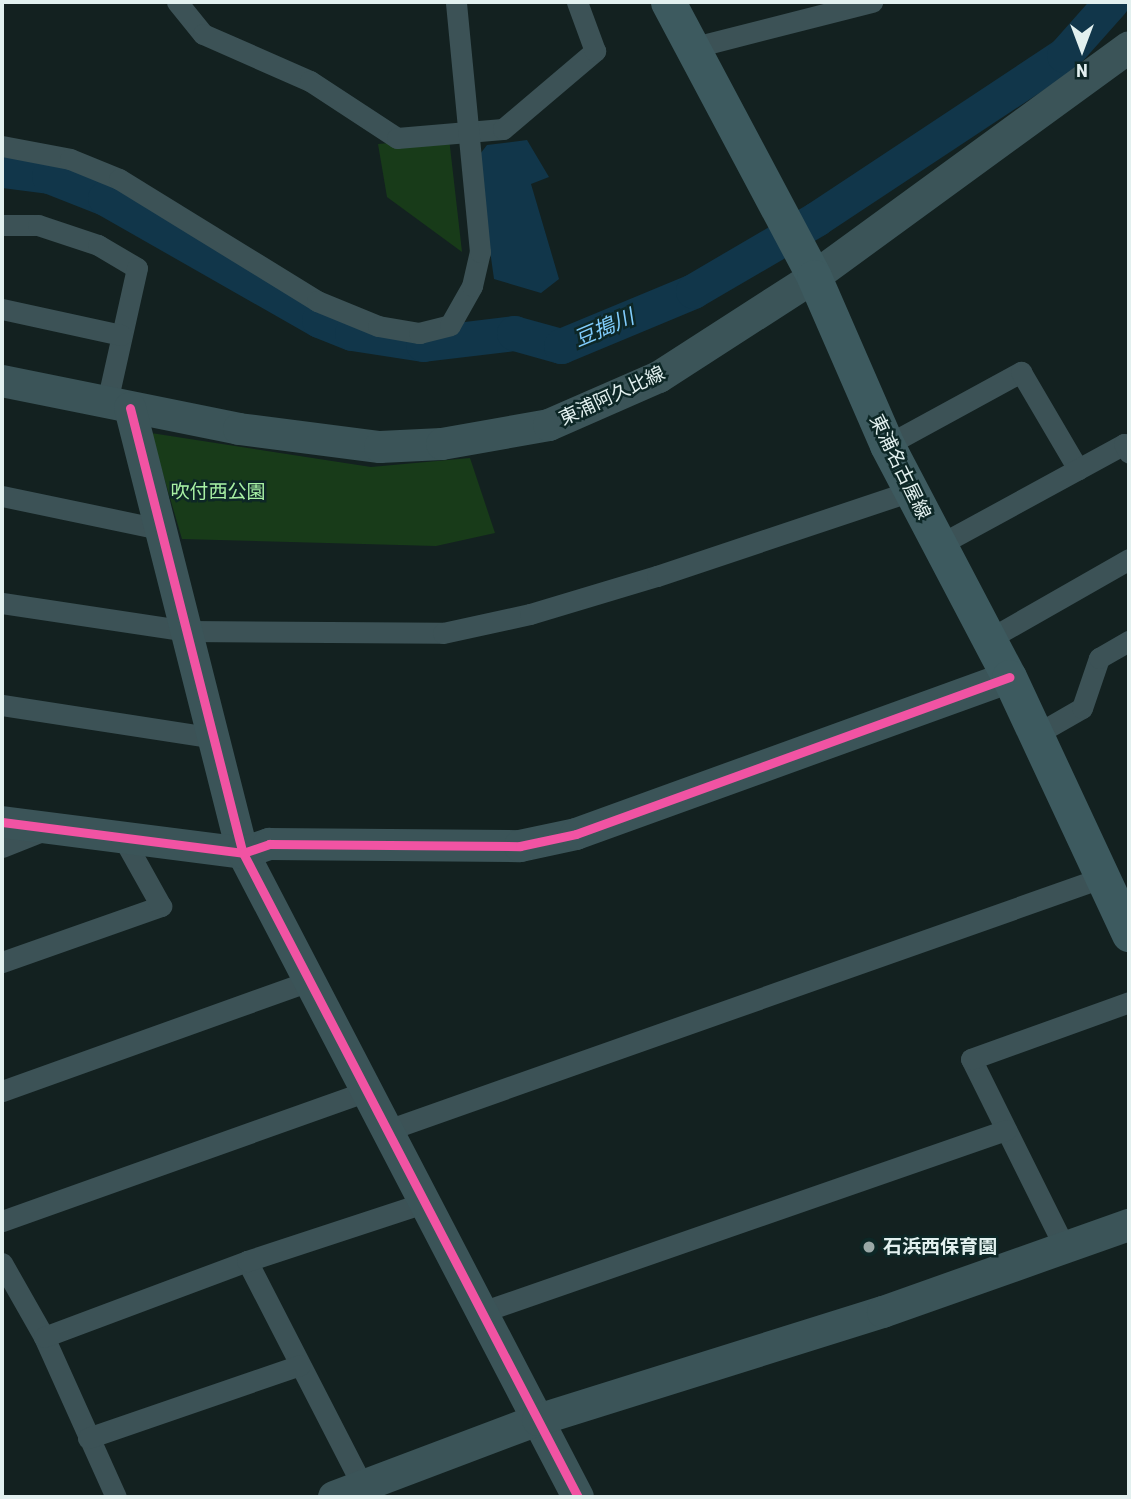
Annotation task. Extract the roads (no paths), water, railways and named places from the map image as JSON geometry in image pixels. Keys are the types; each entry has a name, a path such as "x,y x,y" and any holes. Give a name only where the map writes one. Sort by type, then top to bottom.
{"main road":[{"name":"東浦名古屋線","path":"668,2 814,277 887,445 1009,677 1129,933"}],"street":[{"path":"177,2 203,34 310,81 397,138 503,129 595,51 577,2"},
{"path":"2,146 70,159 119,179 317,301 378,326 419,333 450,325 472,286 480,252 456,2"},
{"path":"691,48 843,6 872,2"},
{"name":"東浦阿久比線","path":"2,381 239,429 380,447 500,435 587,411 659,377 814,277 1129,47"},
{"path":"2,225 38,225 98,245 137,268 121,334 118,405 160,528 243,853 479,1313 579,1497"},
{"path":"2,309 121,334"},
{"path":"887,445 1021,372 1078,469"},
{"path":"939,545 1124,444 1129,453"},
{"path":"2,603 187,631 443,634 530,614 657,576 911,491"},
{"path":"2,496 160,528"},
{"path":"989,639 1129,559"},
{"path":"1035,735 1082,708 1099,658 1129,641"},
{"path":"2,822 243,853 269,844 520,846 576,834 1009,677"},
{"path":"2,705 214,738"},
{"path":"2,847 50,828"},
{"path":"2,962 160,906 124,838"},
{"path":"385,1131 1101,878"},
{"path":"2,1091 309,981"},
{"path":"1065,1248 971,1059 1129,1002"},
{"path":"2,1221 365,1092"},
{"path":"479,1313 1006,1130"},
{"path":"44,1337 247,1261 423,1203"},
{"path":"247,1261 300,1364 348,1492 538,1420 883,1312 1129,1225"},
{"path":"2,1264 44,1337 116,1497"},
{"path":"88,1438 300,1364"}],"water":[{"path":"527,140 549,177 531,184 559,279 541,293 494,279 477,158 487,145"}],"waterway":[{"name":"豆搗川","path":"2,170 49,176 105,198 319,320 352,333 423,344 514,333 561,346 693,291 816,219 1064,55 1111,2"}],"place":[{"name":"石浜西保育園","path":"869,1247"}],"park label":[{"name":"吹付西公園","path":"218,492"}]}
